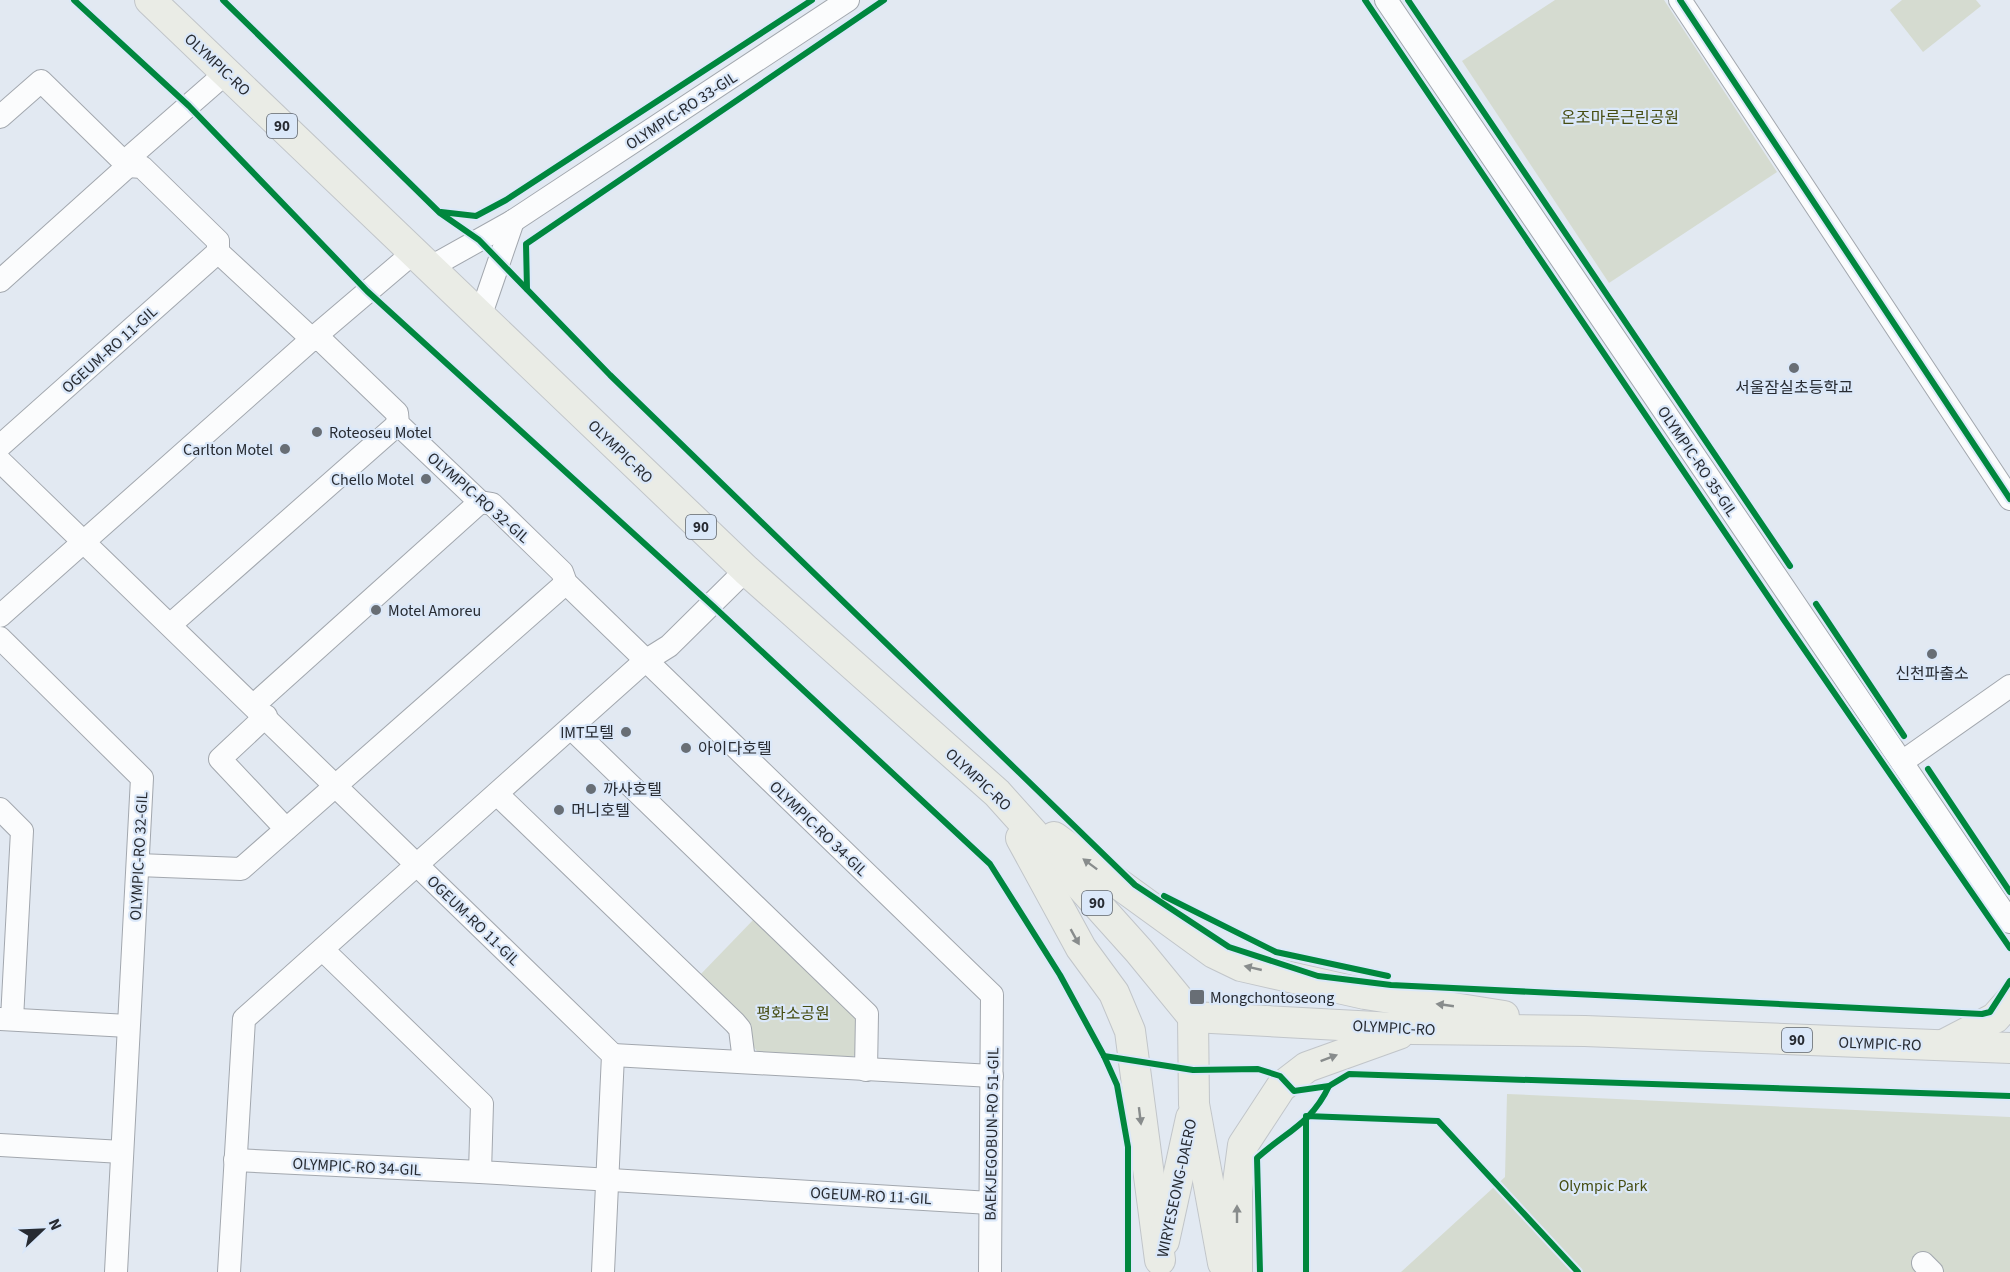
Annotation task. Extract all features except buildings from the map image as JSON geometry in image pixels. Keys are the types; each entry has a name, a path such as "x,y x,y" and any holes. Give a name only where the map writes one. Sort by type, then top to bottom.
{"main road":[{"name":"OLYMPIC-RO","path":"150,0 746,570 997,793 1139,951 1193,1017 1413,1029 1585,1031 2010,1048"},
{"name":"90","path":"997,793 1125,890 1214,953 1241,966 1365,994 1472,1010 1585,1031"},
{"path":"997,793 1082,948 1114,993 1130,1031 1160,1266"},
{"path":"1942,1046 1995,1018 2010,1001"},
{"name":"WIRYESEONG-DAERO","path":"1193,1017 1194,1104 1224,1272"},
{"path":"1237,1272 1237,1190 1244,1145 1281,1087 1307,1067 1413,1029"},
{"name":"WIRYESEONG-DAERO","path":"1160,1266 1194,1104"}],"street":[{"name":"OLYMPIC-RO 33-GIL","path":"421,260 513,221 848,0"},
{"name":"OLYMPIC-RO 35-GIL","path":"1386,0 2010,922"},
{"path":"1680,0 2010,499"},
{"path":"0,281 128,166 132,155 227,72"},
{"path":"0,117 41,81 128,166"},
{"name":"OLYMPIC-RO 32-GIL","path":"128,166 142,167 218,241 218,252 312,339 322,341 397,413 398,424 480,502 492,504 562,572 566,583 645,661"},
{"path":"480,317 513,221"},
{"name":"OGEUM-RO 11-GIL","path":"0,446 218,252"},
{"path":"0,616 312,339 421,260"},
{"path":"170,625 398,424"},
{"name":"OGEUM-RO 11-GIL","path":"0,461 83,543 260,710 613,1055"},
{"path":"286,829 220,759 260,710 480,502"},
{"path":"229,1272 244,1019 645,661 669,646 746,570"},
{"path":"138,865 241,869 566,583"},
{"name":"OLYMPIC-RO 32-GIL","path":"0,638 142,778 122,1152 124,1162 116,1272"},
{"name":"OLYMPIC-RO 34-GIL","path":"645,661 992,995"},
{"path":"1902,762 2010,686"},
{"path":"571,728 867,1014 866,1070"},
{"path":"497,794 735,1023 740,1029 744,1061"},
{"path":"0,809 22,831 6,1019 128,1026"},
{"path":"323,950 482,1104 480,1172"},
{"name":"BAEKJEGOBUN-RO 51-GIL","path":"990,1272 992,995"},
{"path":"603,1272 613,1055 992,1076"},
{"path":"0,1145 122,1152"},
{"name":"OLYMPIC-RO 34-GIL","path":"235,1160 607,1179"},
{"name":"OGEUM-RO 11-GIL","path":"607,1179 990,1203"}],"green space":[{"name":"온조마루근린공원","path":"1555,0 1664,0 1777,172 1609,283 1462,61"},
{"path":"1902,0 1976,0 1981,6 1923,52 1890,10"},
{"name":"평화소공원","path":"756,917 860,1016 859,1051 849,1060 760,1055 699,976"},
{"name":"Olympic Park","path":"1507,1094 2010,1117 2010,1272 1401,1272 1505,1177"}],"cycle path":[{"path":"74,0 189,106 367,291 713,606 990,864 1060,975 1117,1085 1128,1147 1128,1272"},
{"path":"223,0 440,213 479,240 610,375 1135,885 1229,947 1318,976 1391,985 1982,1014 1990,1012 2010,981"},
{"path":"441,212 476,216 506,200 812,0"},
{"path":"527,289 526,244 884,0"},
{"path":"1365,0 1784,620 2010,948"},
{"path":"1408,0 1790,566"},
{"path":"1680,0 2010,499"},
{"path":"1816,604 1904,736"},
{"path":"1928,769 2010,892"},
{"path":"1164,896 1276,952 1388,976"},
{"path":"1104,1056 1193,1070 1258,1069 1280,1076 1294,1091 1329,1086 1349,1074 2010,1096"},
{"path":"1260,1272 1257,1158 1298,1126 1322,1099 1329,1086"},
{"path":"1306,1272 1306,1116 1438,1121 1578,1272"}],"place":[{"name":"서울잠실초등학교","path":"1794,368"},
{"name":"Roteoseu Motel","path":"317,432"},
{"name":"Carlton Motel","path":"285,449"},
{"name":"Chello Motel","path":"426,479"},
{"name":"Motel Amoreu","path":"376,610"},
{"name":"신천파출소","path":"1932,654"},
{"name":"IMT모텔","path":"626,732"},
{"name":"아이다호텔","path":"686,748"},
{"name":"까사호텔","path":"591,789"},
{"name":"머니호텔","path":"559,810"},
{"name":"Mongchontoseong","path":"1197,997"}]}
